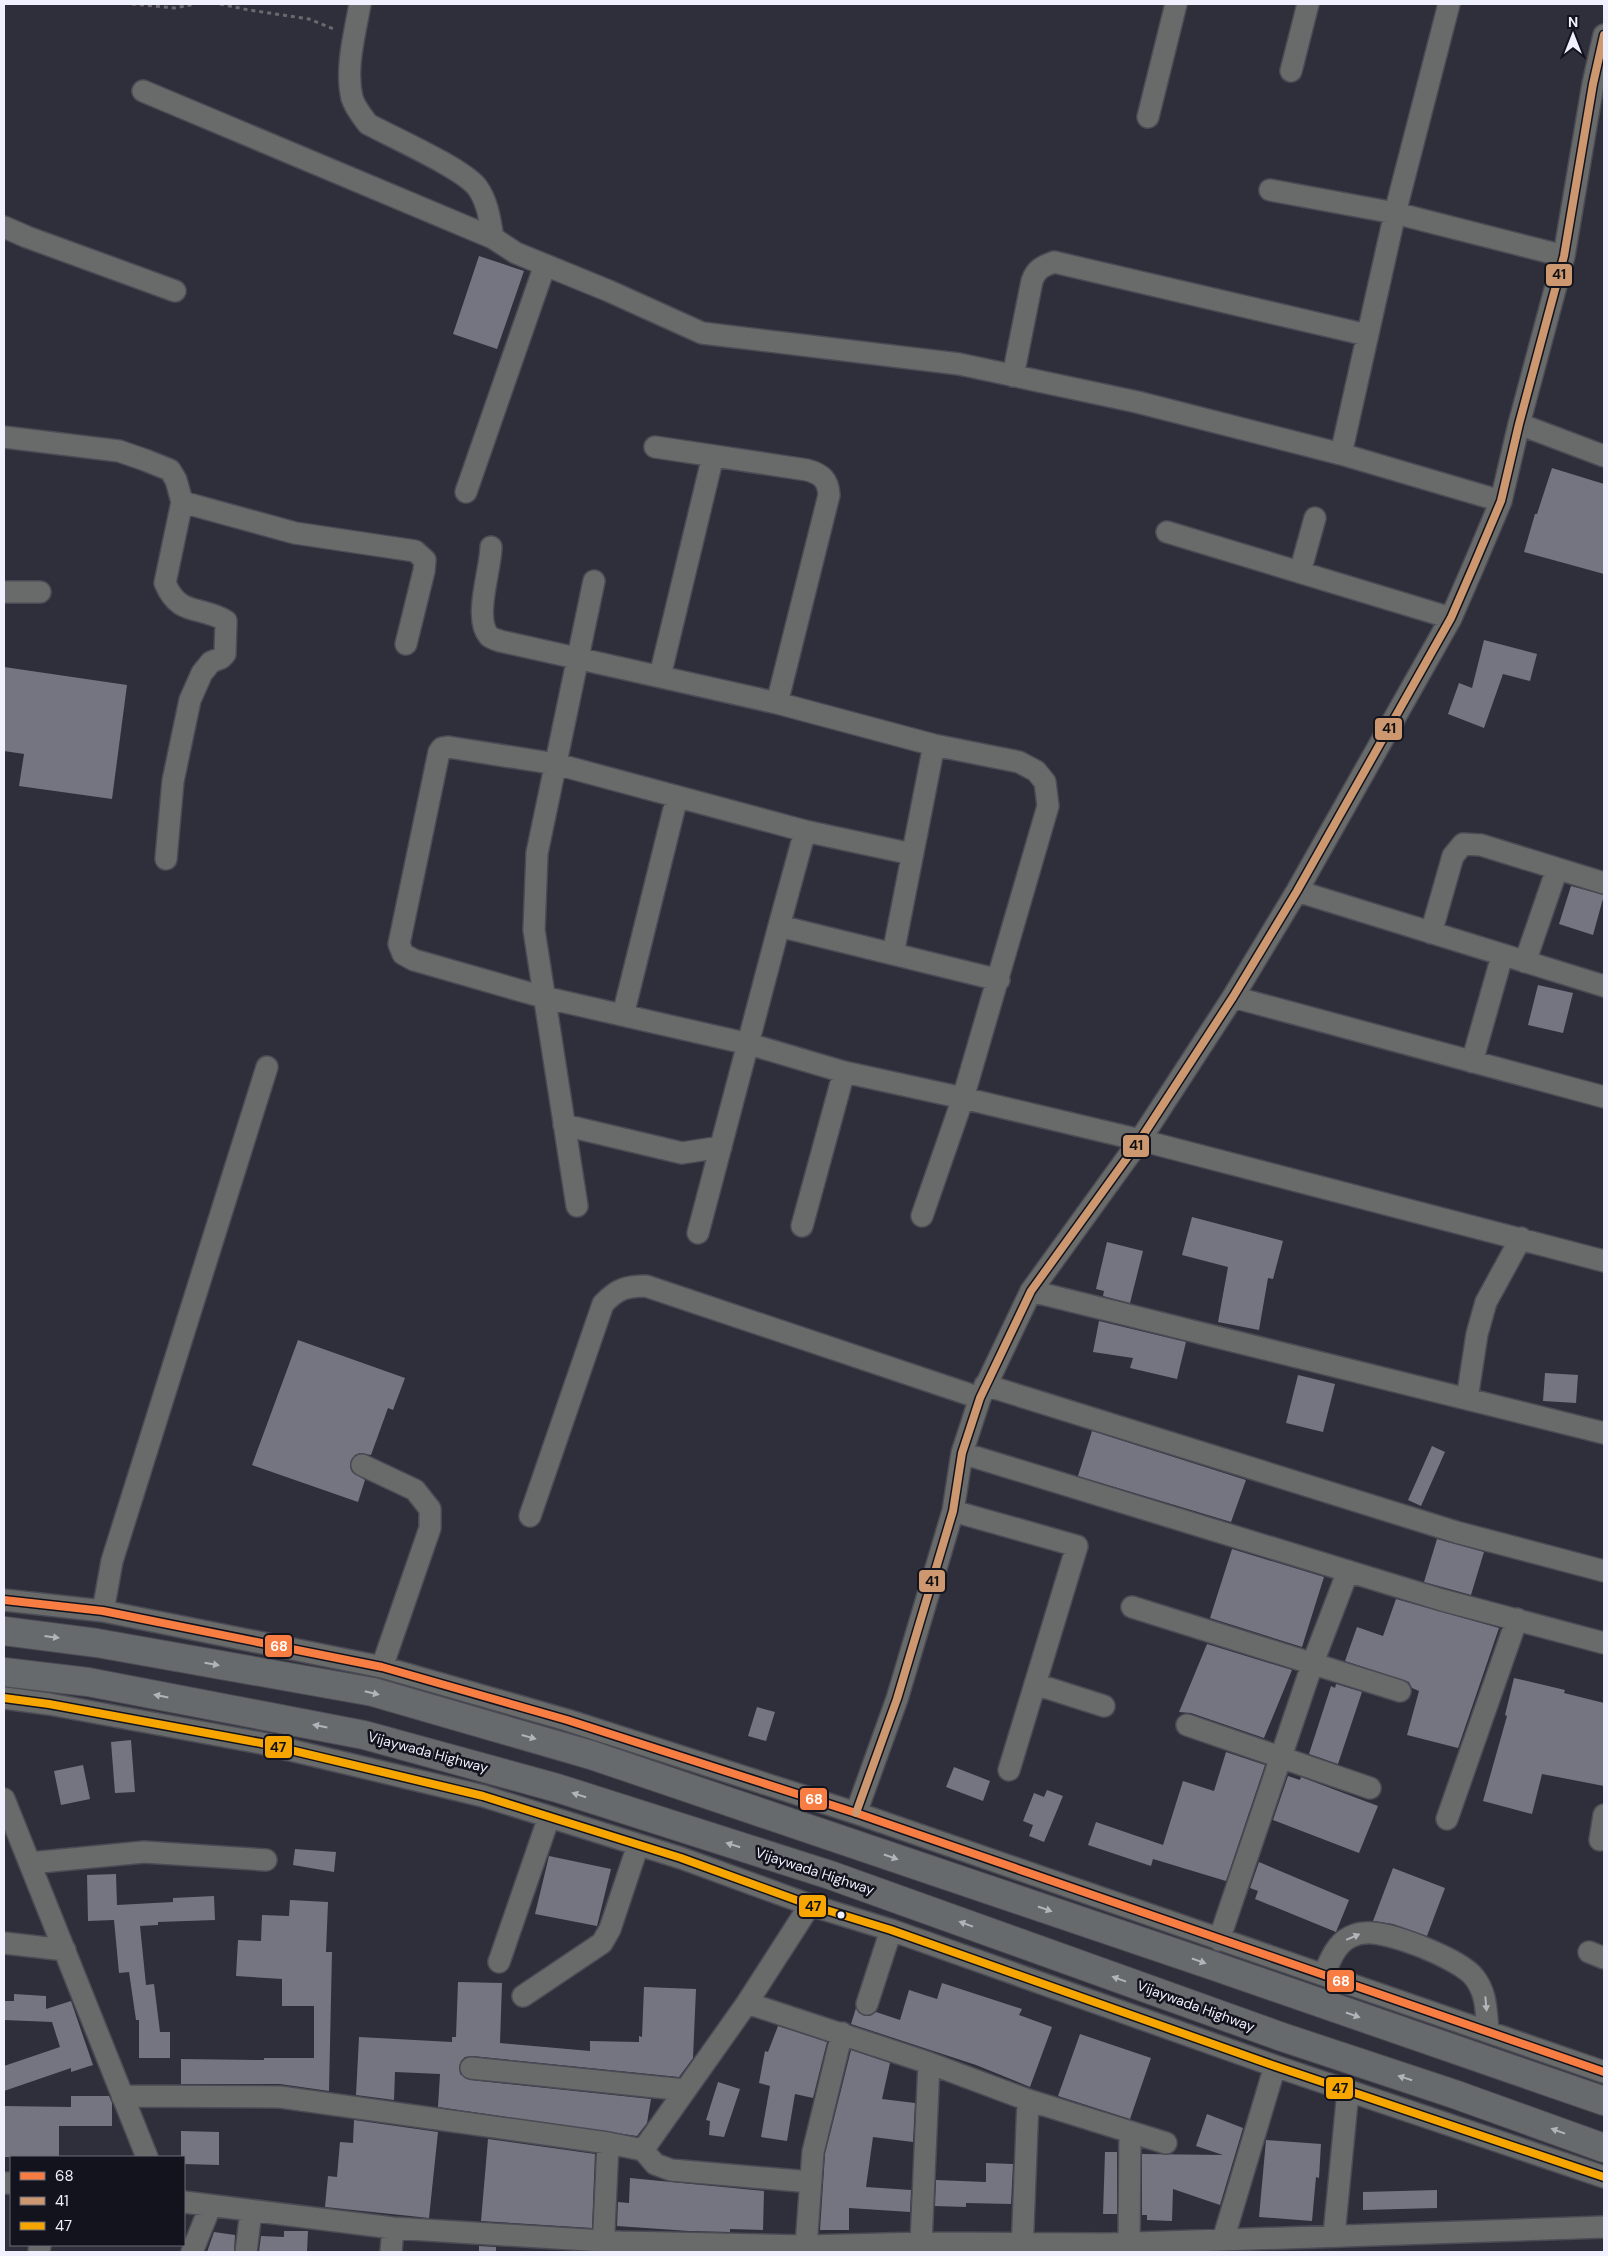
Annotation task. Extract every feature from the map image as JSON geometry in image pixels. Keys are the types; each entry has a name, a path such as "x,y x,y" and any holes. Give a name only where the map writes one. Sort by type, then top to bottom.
{"highway":[{"path":"4,1631 97,1643 373,1692 591,1755 1211,1965 1604,2102"},
{"name":"Vijaywada Highway","path":"4,1672 88,1682 364,1734 556,1788 830,1875 1292,2040 1454,2094 1604,2148"}],"street":[{"path":"360,4 350,71 352,97 357,111 368,124 461,173 477,187 488,212 493,238"},
{"path":"1148,117 1176,4"},
{"path":"1291,71 1308,4"},
{"path":"1340,454 1395,214 1449,4"},
{"path":"856,1813 897,1698 953,1512 962,1453 983,1392 1030,1291 1140,1140 1234,997 1297,891 1452,618 1501,501 1519,424 1564,256 1593,84 1604,35"},
{"path":"144,90 493,238 516,253 609,291 702,334 959,364 1137,402 1340,454 1501,501"},
{"path":"1270,190 1395,214 1564,256"},
{"path":"4,227 176,291"},
{"path":"1013,376 1035,272 1042,266 1054,262 1367,336"},
{"path":"466,492 545,265"},
{"path":"1519,424 1604,456"},
{"path":"4,437 119,451 170,470 176,480 182,502 165,583 170,594 185,608 208,613 226,621 227,643 225,654 211,662 202,673 190,700 173,780 166,859"},
{"path":"655,447 807,470 819,474 828,484 828,495 777,703"},
{"path":"660,676 713,456"},
{"path":"182,502 295,533 415,551 425,560 424,571 406,644"},
{"path":"1300,572 1315,518"},
{"path":"1167,532 1452,618"},
{"path":"492,547 482,609 489,636 500,641 777,703 934,745 1019,762 1036,771 1045,782 1048,806 999,980 963,1098 922,1216"},
{"path":"577,1206 534,930 537,852 594,581"},
{"path":"4,592 40,592"},
{"path":"893,954 934,745"},
{"path":"912,854 805,831 556,764 448,747 442,748 439,752 399,944 403,954 414,960 543,997 749,1044 844,1072 1140,1140 1604,1261"},
{"path":"623,1015 677,797"},
{"path":"698,1232 805,831"},
{"path":"1431,933 1453,856 1463,844 1481,845 1604,883"},
{"path":"1525,962 1557,868"},
{"path":"1297,891 1604,986"},
{"path":"779,926 999,980"},
{"path":"1472,1062 1502,956"},
{"path":"1234,997 1604,1097"},
{"path":"103,1611 112,1561 267,1067"},
{"path":"802,1226 844,1072"},
{"path":"564,1125 682,1153 721,1147"},
{"path":"1467,1399 1477,1334 1486,1302 1521,1238"},
{"path":"530,1516 603,1304 614,1292 630,1286 646,1286 983,1392 1456,1532 1604,1571"},
{"path":"1030,1291 1604,1433"},
{"path":"962,1453 1442,1600 1604,1643"},
{"path":"362,1465 414,1490 430,1509 430,1528 382,1667"},
{"path":"953,1512 1077,1546 1008,1770"},
{"path":"1219,1940 1312,1665 1348,1571"},
{"path":"4,1600 103,1611 382,1667 567,1720 856,1813 1604,2072"},
{"path":"1132,1607 1312,1665 1400,1691"},
{"path":"1447,1819 1517,1619"},
{"path":"1035,1684 1104,1706"},
{"path":"4,1698 49,1704 261,1743 483,1796 638,1845 810,1905 891,1930 1275,2066 1604,2177"},
{"path":"1187,1725 1370,1788"},
{"path":"4,1799 10,1828 30,1863 147,2156"},
{"path":"1600,1840 1604,1815"},
{"path":"499,1962 549,1817"},
{"path":"523,1996 602,1943 610,1929 638,1845"},
{"path":"30,1863 144,1852 266,1860"},
{"path":"643,2150 746,2003 810,1905"},
{"path":"866,2004 891,1930"},
{"path":"1324,1974 1337,1947 1349,1937 1365,1932 1418,1946 1457,1963 1473,1976 1485,1995 1488,2032"},
{"path":"4,1943 65,1950"},
{"path":"746,2003 842,2033 1028,2100 1166,2143"},
{"path":"806,2246 813,2152 842,2033"},
{"path":"921,2243 929,2063"},
{"path":"1223,2240 1275,2066"},
{"path":"471,2068 685,2090"},
{"path":"1334,2235 1348,2091"},
{"path":"122,2096 280,2097 608,2143 643,2150 654,2164 671,2170 811,2182"},
{"path":"1022,2248 1028,2100"},
{"path":"1129,2243 1130,2133"},
{"path":"603,2246 608,2143"},
{"path":"185,2202 210,2207 393,2228 603,2246 673,2248 921,2243 944,2248 1106,2248 1129,2243 1604,2227"},
{"path":"192,2252 210,2207"},
{"path":"246,2252 251,2211"},
{"path":"392,2252 393,2228"}],"path":[{"path":"132,4 175,8 195,4"},
{"path":"220,4 309,18 328,25 353,41"}],"building":[{"path":"479,256 524,271 497,349 453,334"},
{"path":"1552,468 1604,484 1604,574 1524,552 1535,514 1537,514"},
{"path":"1484,640 1537,654 1530,681 1503,674 1484,728 1448,714 1459,683 1472,688"},
{"path":"4,667 127,685 112,799 19,786 24,754 4,751"},
{"path":"1571,886 1604,895 1593,935 1559,924"},
{"path":"1538,985 1573,993 1563,1033 1528,1025"},
{"path":"1192,1217 1283,1241 1273,1279 1268,1278 1259,1330 1218,1322 1228,1267 1182,1255"},
{"path":"1107,1242 1143,1251 1130,1303 1103,1296 1104,1291 1096,1289"},
{"path":"1099,1321 1186,1342 1177,1379 1130,1368 1133,1358 1093,1352"},
{"path":"298,1340 405,1378 393,1410 388,1408 371,1455 360,1453 351,1460 350,1467 352,1472 365,1480 358,1502 252,1465"},
{"path":"1545,1373 1578,1375 1576,1403 1543,1401"},
{"path":"1298,1375 1335,1384 1323,1432 1286,1423"},
{"path":"1092,1431 1246,1480 1231,1522 1078,1476"},
{"path":"1432,1446 1445,1452 1421,1506 1408,1500"},
{"path":"1437,1539 1484,1552 1471,1595 1424,1582"},
{"path":"1232,1549 1324,1577 1302,1647 1210,1618"},
{"path":"1396,1599 1499,1628 1458,1748 1407,1735 1419,1691 1412,1688 1409,1682 1345,1661 1357,1627 1383,1636"},
{"path":"1207,1644 1292,1670 1264,1738 1191,1713 1179,1712"},
{"path":"1514,1678 1565,1690 1564,1693 1604,1703 1604,1786 1542,1774 1532,1814 1483,1801 1507,1716 1505,1715"},
{"path":"1336,1684 1362,1692 1338,1764 1309,1754 1331,1686 1335,1688"},
{"path":"757,1707 775,1712 766,1741 748,1736"},
{"path":"131,1740 135,1792 115,1793 111,1742"},
{"path":"1226,1752 1265,1765 1226,1881 1153,1859 1151,1866 1088,1845 1096,1822 1163,1845 1183,1781 1214,1791"},
{"path":"83,1765 90,1799 61,1805 54,1771"},
{"path":"954,1767 990,1781 983,1801 946,1787"},
{"path":"1288,1776 1300,1780 1301,1777 1378,1806 1359,1853 1273,1820"},
{"path":"1047,1790 1063,1796 1044,1842 1029,1836 1033,1825 1023,1821 1034,1793 1044,1797"},
{"path":"295,1849 336,1852 334,1872 293,1865"},
{"path":"549,1856 611,1869 597,1926 535,1914"},
{"path":"1259,1862 1349,1900 1336,1932 1255,1899 1258,1891 1250,1888"},
{"path":"1393,1868 1445,1888 1427,1936 1393,1924 1373,1921"},
{"path":"116,1874 117,1905 173,1902 173,1898 214,1896 215,1920 158,1922 158,1925 140,1926 146,1985 154,1984 160,2032 170,2032 170,2058 139,2058 139,2020 136,2020 129,1972 119,1973 114,1920 88,1921 87,1875"},
{"path":"290,1900 328,1902 326,1952 332,1952 329,2091 280,2084 181,2084 181,2059 264,2060 264,2058 314,2058 314,2006 282,2006 282,1979 236,1976 238,1940 261,1941 262,1915 289,1916"},
{"path":"458,1982 502,1983 500,2043 590,2051 590,2041 639,2042 639,2036 642,2037 644,1987 696,1989 693,2058 679,2077 472,2056 465,2057 461,2061 459,2067 460,2074 470,2080 651,2099 647,2123 637,2136 438,2107 440,2074 395,2072 394,2100 356,2095 359,2037 452,2042 452,2037 456,2037"},
{"path":"942,1983 1022,2009 1019,2015 1052,2027 1030,2087 976,2065 851,2024 856,2008 864,2016 870,2016 876,2012 900,2020 909,1990 937,1999"},
{"path":"14,1994 46,1996 46,2009 71,2001 93,2065 71,2072 71,2068 4,2091 4,2066 60,2047 52,2022 4,2020 4,2001 14,2001"},
{"path":"778,2026 827,2042 813,2098 795,2094 787,2141 761,2137 770,2086 759,2083 765,2051 768,2052"},
{"path":"1080,2034 1151,2058 1130,2119 1058,2096"},
{"path":"851,2050 890,2063 882,2099 915,2103 913,2142 873,2137 866,2187 911,2190 910,2212 849,2208 849,2230 820,2230 825,2154"},
{"path":"718,2082 740,2089 724,2137 709,2135 710,2121 706,2120"},
{"path":"71,2096 109,2096 112,2103 112,2126 59,2126 59,2156 4,2157 4,2106 71,2107"},
{"path":"1207,2114 1243,2128 1220,2205 1173,2189 1172,2221 1147,2220 1147,2215 1142,2215 1142,2154 1223,2155 1196,2146"},
{"path":"354,2120 438,2132 429,2218 325,2207 328,2176 337,2177 340,2142 353,2143"},
{"path":"181,2131 219,2132 219,2165 185,2164 185,2156 181,2156"},
{"path":"488,2139 595,2154 592,2228 481,2221"},
{"path":"1266,2140 1321,2144 1319,2178 1316,2177 1312,2221 1259,2217"},
{"path":"1105,2152 1117,2152 1117,2214 1103,2214"},
{"path":"986,2163 1013,2164 1011,2204 966,2203 966,2207 935,2206 936,2180 986,2182"},
{"path":"630,2178 764,2191 763,2230 730,2229 730,2232 689,2231 617,2226 618,2202 629,2203"},
{"path":"1437,2190 1437,2208 1363,2210 1363,2192"},
{"path":"284,2231 308,2231 307,2252 259,2252 261,2236 284,2237"},
{"path":"214,2232 235,2235 234,2252 207,2252"},
{"path":"479,2246 496,2247 496,2252 479,2252"}],"transit line":[{"name":"41","path":"856,1813 897,1699 953,1511 962,1453 980,1398 1031,1291 1140,1140 1233,997 1297,891 1451,618 1501,501 1519,424 1564,256 1593,84 1604,35"},
{"name":"68","path":"4,1600 103,1611 382,1667 567,1720 856,1813 1604,2072"},
{"name":"47","path":"4,1698 49,1704 261,1743 483,1796 681,1858 810,1905 891,1930 1275,2066 1604,2177"}]}
